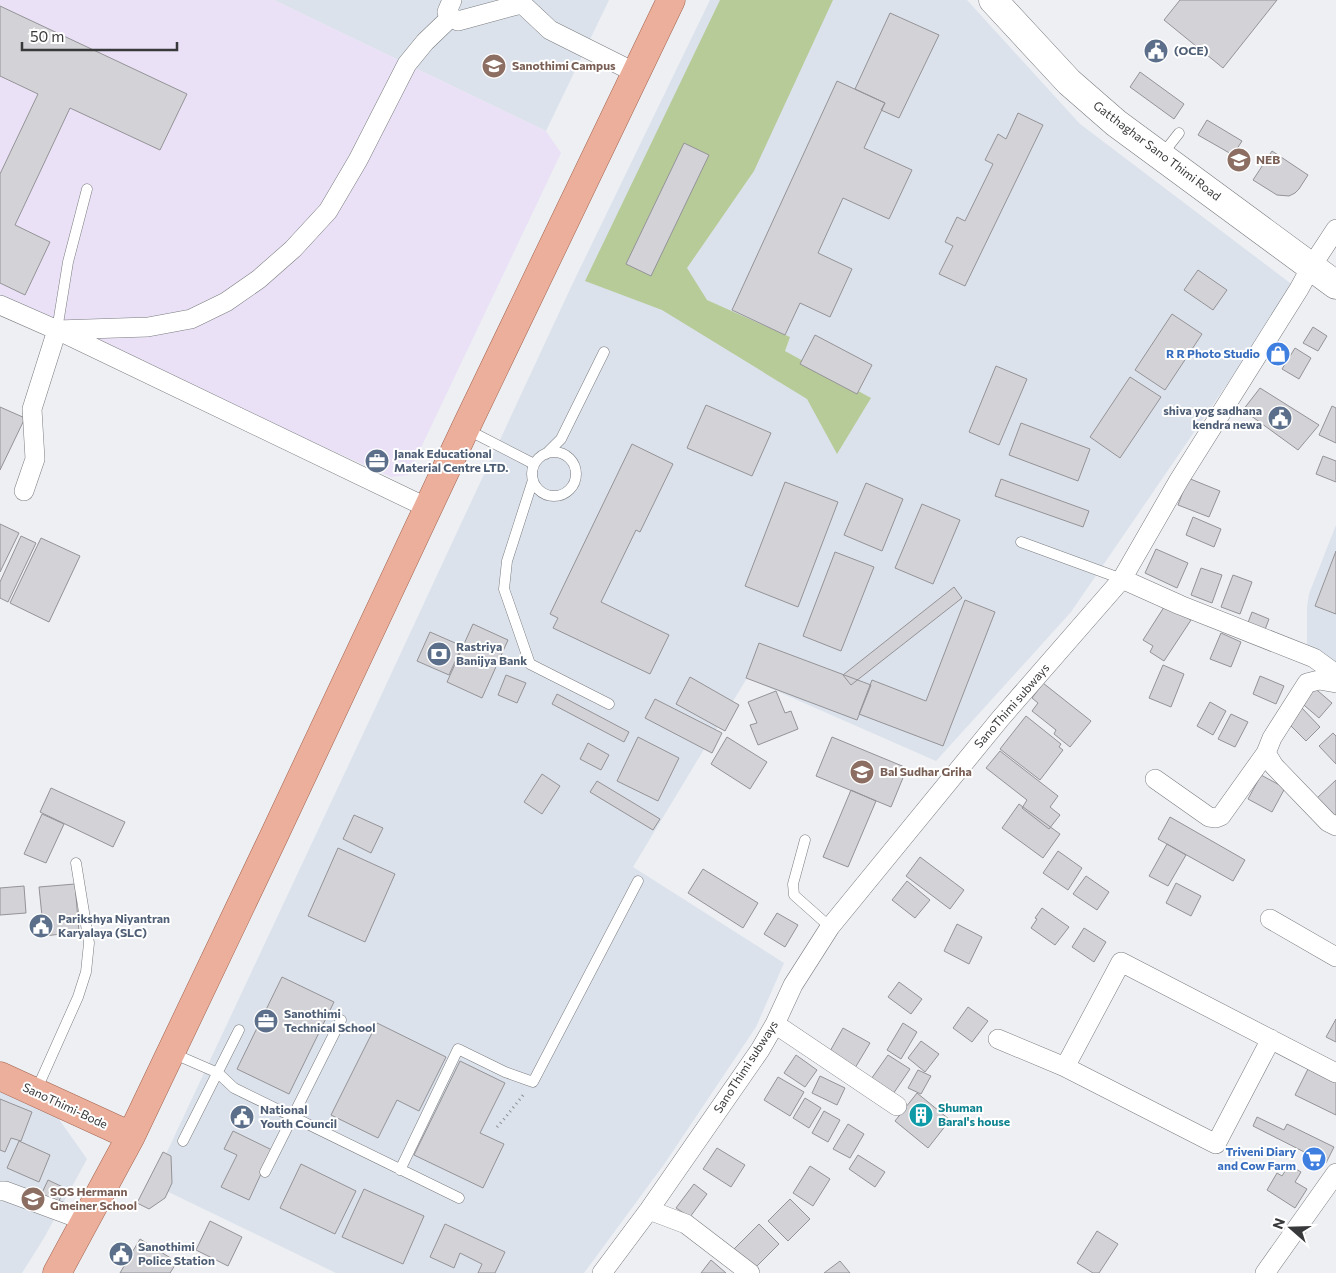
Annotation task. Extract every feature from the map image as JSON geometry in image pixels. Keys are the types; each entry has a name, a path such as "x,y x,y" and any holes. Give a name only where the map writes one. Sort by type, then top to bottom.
{"main road":[{"path":"57,1273 131,1136 465,429 671,0"},
{"name":"Gatthaghar Sano Thimi Road","path":"993,0 1069,82 1116,123 1336,285"},
{"name":"SanoThimi-Bode","path":"0,1076 131,1136"}],"street":[{"path":"57,330 148,327 191,319 226,302 259,280 293,249 328,211 358,160 407,64 452,8 458,20 519,2 550,30 636,73"},
{"name":"SanoThimi subways","path":"602,1273 649,1210 760,1050 775,1024 793,985 830,927 1000,719 1122,579 1179,480 1336,229"},
{"path":"0,305 57,330 428,508"},
{"path":"24,491 36,459 32,409 57,330"},
{"path":"1122,579 1180,605 1314,658 1336,674"},
{"path":"1155,780 1209,816 1216,818 1221,816 1266,753 1272,738 1307,683 1319,680 1336,683"},
{"path":"1266,753 1274,766 1328,822 1336,826"},
{"path":"1270,919 1336,957"},
{"path":"1064,1067 1121,962 1336,1073"},
{"path":"775,1024 897,1106"},
{"path":"998,1039 1064,1067 1216,1144 1271,1039"},
{"path":"1265,1273 1336,1173"},
{"path":"0,1191 5,1191 86,1221"},
{"path":"649,1210 686,1224 750,1273"}],"lane":[{"path":"1161,156 1179,134"},
{"path":"57,330 68,262 87,189"},
{"path":"546,454 561,439 604,352"},
{"path":"465,429 534,464"},
{"path":"533,480 536,487 548,496 563,495 574,484 576,469 568,457 554,452 541,456 534,464 533,480 507,560 504,589 530,664 609,704"},
{"path":"1021,542 1122,579"},
{"path":"805,840 793,884 794,895 830,927"},
{"path":"36,1092 78,997 86,972 89,943 76,863"},
{"path":"400,1170 458,1049 505,1072 533,1082 638,880"},
{"path":"265,1172 341,1020"},
{"path":"183,1141 240,1030"},
{"path":"171,1052 218,1073 234,1088 459,1198"}],"path":[{"path":"496,1127 533,1082"}],"shaded area":[{"path":"0,0 274,0 546,131 561,153 408,475 391,477 0,302"},
{"name":"Sanothimi Campus","path":"274,0 609,0 546,131"},
{"path":"710,0 967,0 1080,124 1294,286 1071,612 936,761 747,678 633,867 784,963 756,1027 665,1163 584,1273 336,1273 152,1184 572,285"},
{"path":"1336,525 1336,670 1307,649 1307,607 1309,594"},
{"name":"SOS Hermann Gmeiner School","path":"0,1090 58,1118 87,1159 44,1238 22,1273 0,1273"}],"green space":[{"path":"720,0 833,0 754,171 687,268 707,300 790,337 785,351 871,398 837,454 807,399 662,310 585,281"}],"building":[{"path":"1180,0 1277,0 1223,68 1164,20"},
{"path":"0,6 187,94 160,150 70,108 15,225 50,242 25,295 0,283 0,174 38,94 0,76"},
{"path":"890,13 939,35 899,118 881,110 885,103 855,89"},
{"path":"1140,72 1184,104 1174,119 1130,87"},
{"path":"837,81 885,103 864,148 912,170 889,219 843,198 818,253 852,269 830,317 800,303 785,335 732,310"},
{"path":"1018,113 1043,125 965,286 939,274 953,246 945,242 957,217 965,221 993,164 985,160 998,134 1006,139"},
{"path":"1207,120 1242,141 1233,155 1198,135"},
{"path":"684,143 709,155 651,276 626,264"},
{"path":"1272,151 1308,175 1299,189 1289,196 1277,195 1253,180"},
{"path":"1198,270 1227,290 1213,310 1184,290"},
{"path":"1172,314 1202,334 1165,390 1135,370"},
{"path":"1313,327 1327,336 1318,351 1303,343"},
{"path":"815,335 872,365 857,394 800,364"},
{"path":"1295,348 1311,358 1299,379 1282,369"},
{"path":"996,366 1027,379 999,445 969,432"},
{"path":"1130,377 1161,397 1120,458 1090,437"},
{"name":"shiva yog sadhana kendra newa","path":"1260,388 1319,425 1298,450 1243,410"},
{"path":"706,405 771,433 752,476 687,448"},
{"path":"1332,406 1336,408 1336,443 1319,435"},
{"path":"0,407 25,418 0,470"},
{"path":"1021,423 1090,449 1078,481 1009,455"},
{"path":"632,444 673,464 640,532 636,530 601,602 669,635 650,674 553,628 558,618 550,614"},
{"path":"1323,456 1336,461 1336,482 1316,474"},
{"path":"1188,478 1220,491 1209,517 1178,505"},
{"path":"1001,479 1089,511 1083,527 995,496"},
{"path":"785,482 838,502 798,607 745,586"},
{"path":"866,483 903,499 882,551 844,535"},
{"path":"922,504 960,520 933,584 895,568"},
{"path":"1193,517 1221,529 1214,547 1186,535"},
{"path":"0,524 19,533 0,572"},
{"path":"21,536 36,543 8,602 0,598 0,582"},
{"path":"41,538 80,556 49,622 10,603"},
{"path":"1156,549 1188,563 1177,588 1145,573"},
{"path":"1336,551 1336,614 1315,606"},
{"path":"835,552 874,567 841,651 803,636"},
{"path":"1201,568 1222,575 1212,603 1191,595"},
{"path":"1233,575 1252,582 1240,614 1221,607"},
{"path":"954,587 962,598 851,685 843,675"},
{"path":"965,600 995,612 943,746 859,714 872,680 926,701"},
{"path":"1166,604 1191,620 1164,661 1150,652 1153,646 1143,640"},
{"path":"1252,612 1269,619 1263,635 1246,628"},
{"path":"473,624 508,640 482,698 447,682"},
{"name":"Rastriya Banijya Bank","path":"430,632 462,646 449,675 417,661"},
{"path":"1221,633 1241,642 1231,667 1210,659"},
{"path":"759,643 871,685 857,720 746,678"},
{"path":"1163,665 1184,674 1171,707 1149,698"},
{"path":"506,675 526,683 517,703 498,695"},
{"path":"1260,676 1284,686 1276,704 1253,694"},
{"path":"690,677 739,705 725,731 676,704"},
{"path":"1043,683 1091,721 1070,747 1054,734 1056,730 1032,711 1038,703 1032,698"},
{"path":"1311,685 1332,703 1319,718 1298,700"},
{"path":"776,691 785,713 791,711 798,729 758,745 750,725 757,723 748,702"},
{"path":"557,694 629,732 624,742 552,704"},
{"path":"655,699 722,733 712,753 645,718"},
{"path":"1210,702 1226,711 1213,735 1197,726"},
{"path":"1301,707 1320,727 1306,741 1287,722"},
{"path":"1231,714 1248,722 1235,747 1218,739"},
{"path":"1026,716 1061,744 1059,747 1063,750 1040,780 1000,749"},
{"path":"1333,733 1336,736 1336,764 1319,746"},
{"path":"638,737 679,758 658,801 617,781"},
{"path":"727,737 767,762 750,789 711,764"},
{"name":"Bal Sudhar Griha","path":"832,737 907,768 891,807 816,776"},
{"path":"588,743 609,755 601,770 580,759"},
{"path":"1000,751 1058,796 1050,807 1060,815 1049,829 1022,808 1027,800 986,768"},
{"path":"542,774 560,786 542,814 524,802"},
{"path":"1261,775 1285,788 1272,812 1248,799"},
{"path":"1336,780 1336,817 1317,798"},
{"path":"597,781 660,819 653,830 590,792"},
{"path":"51,788 125,822 113,847 40,812"},
{"path":"851,790 876,801 848,867 823,857"},
{"path":"1019,804 1060,834 1043,858 1002,828"},
{"path":"42,814 64,824 46,863 24,854"},
{"path":"354,815 383,828 371,853 343,839"},
{"path":"1170,817 1245,860 1233,881 1158,839"},
{"path":"1167,844 1186,855 1168,886 1149,876"},
{"path":"338,848 395,874 365,942 308,916"},
{"path":"1058,851 1082,868 1068,890 1043,873"},
{"path":"920,857 964,890 950,909 906,876"},
{"path":"703,869 758,903 743,928 688,893"},
{"path":"1086,876 1109,892 1097,910 1073,894"},
{"path":"907,881 930,900 915,918 892,900"},
{"path":"1176,883 1201,896 1191,916 1166,903"},
{"path":"75,884 79,932 44,936 39,887"},
{"path":"24,886 26,913 0,915 0,888"},
{"path":"1042,908 1069,927 1055,945 1031,928"},
{"path":"777,913 798,925 785,947 764,934"},
{"path":"957,924 982,937 969,964 944,951"},
{"path":"1084,928 1106,942 1094,962 1072,947"},
{"path":"282,977 334,1002 289,1094 237,1069"},
{"path":"899,982 922,999 911,1014 888,997"},
{"path":"968,1007 988,1021 972,1042 953,1028"},
{"path":"1336,1019 1336,1042 1326,1037"},
{"path":"377,1023 446,1057 419,1111 397,1100 378,1138 331,1115"},
{"path":"903,1023 917,1032 901,1059 887,1050"},
{"path":"843,1028 870,1043 855,1068 829,1053"},
{"path":"921,1041 939,1054 925,1072 908,1058"},
{"path":"796,1055 817,1070 805,1087 784,1073"},
{"path":"888,1055 910,1069 891,1097 869,1082"},
{"path":"460,1061 505,1083 480,1133 504,1144 483,1188 414,1155"},
{"path":"1309,1067 1336,1080 1336,1115 1295,1095"},
{"path":"918,1070 931,1076 921,1094 908,1088"},
{"path":"820,1076 845,1088 837,1105 812,1093"},
{"path":"778,1077 804,1092 790,1116 764,1100"},
{"name":"Shuman Baral's house","path":"917,1093 950,1120 928,1148 895,1121"},
{"path":"805,1098 821,1108 809,1128 793,1118"},
{"path":"0,1099 32,1112 21,1141 11,1138 5,1152 0,1150"},
{"path":"824,1111 840,1120 828,1142 812,1133"},
{"path":"1257,1117 1284,1130 1287,1124 1334,1147 1326,1163 1253,1126"},
{"path":"848,1124 864,1134 850,1158 833,1149"},
{"path":"233,1131 272,1150 249,1200 221,1187 237,1155 224,1149"},
{"path":"19,1141 50,1155 39,1182 7,1168"},
{"path":"717,1148 745,1165 731,1187 703,1169"},
{"path":"163,1152 171,1156 172,1183 165,1198 149,1209 137,1203"},
{"path":"858,1155 885,1172 875,1187 849,1169"},
{"path":"301,1164 356,1191 335,1234 280,1208"},
{"path":"1289,1165 1301,1172 1295,1182 1307,1189 1295,1208 1267,1190 1277,1173 1282,1176"},
{"path":"810,1166 830,1179 813,1206 793,1193"},
{"path":"48,1180 65,1188 58,1203 41,1195"},
{"path":"694,1184 707,1194 690,1217 676,1208"},
{"path":"364,1189 424,1216 403,1264 342,1237"},
{"path":"790,1199 810,1219 788,1241 768,1221"},
{"path":"210,1221 242,1237 228,1266 196,1250"},
{"path":"445,1224 505,1252 495,1273 478,1273 482,1264 460,1253 454,1268 430,1257"},
{"path":"759,1224 779,1244 753,1270 733,1250"},
{"path":"1097,1231 1118,1244 1099,1273 1093,1273 1077,1263"},
{"path":"140,1239 177,1262 170,1273 120,1273"},
{"path":"711,1260 726,1273 701,1273"},
{"path":"840,1261 850,1273 824,1273"}],"place":[{"name":"(OCE)","path":"1156,51"},
{"name":"Sanothimi Campus","path":"494,66"},
{"name":"NEB","path":"1239,160"},
{"name":"R R Photo Studio","path":"1278,354"},
{"name":"shiva yog sadhana kendra newa","path":"1280,418"},
{"name":"Janak Educational Material Centre LTD.","path":"377,461"},
{"name":"Rastriya Banijya Bank","path":"439,654"},
{"name":"Bal Sudhar Griha","path":"862,772"},
{"name":"Parikshya Niyantran Karyalaya (SLC)","path":"41,926"},
{"name":"Sanothimi Technical School","path":"266,1021"},
{"name":"Shuman Baral's house","path":"921,1115"},
{"name":"National Youth Council","path":"242,1117"},
{"name":"Triveni Diary and Cow Farm","path":"1314,1159"},
{"name":"SOS Hermann Gmeiner School","path":"33,1199"},
{"name":"Sanothimi Police Station","path":"121,1254"}]}
